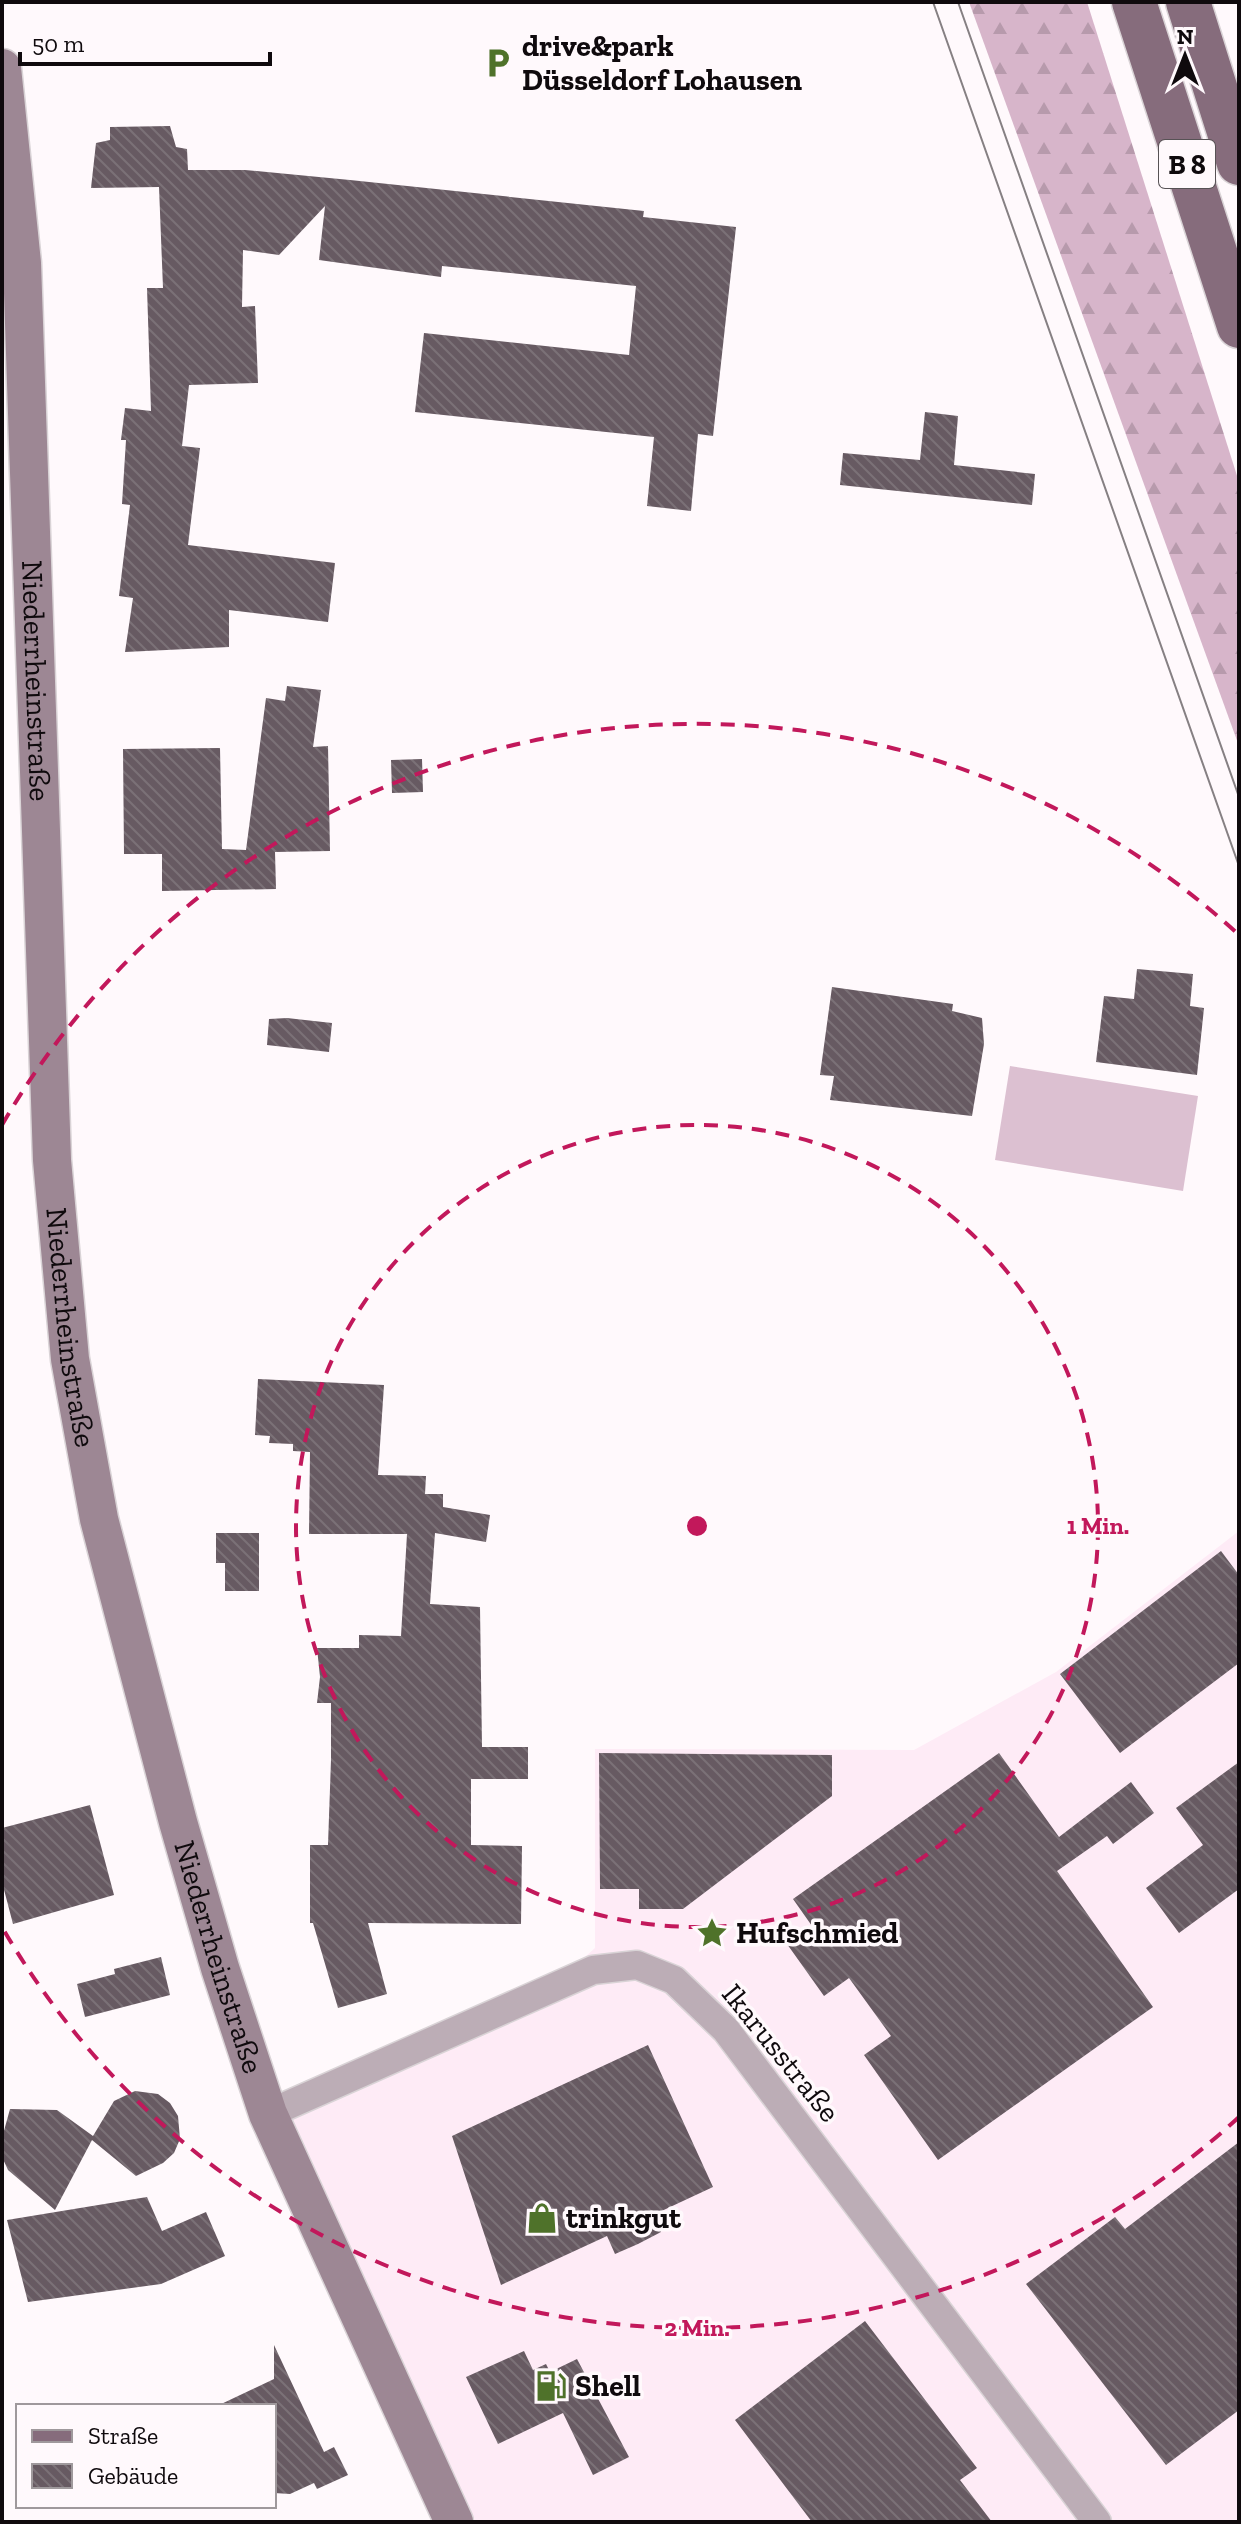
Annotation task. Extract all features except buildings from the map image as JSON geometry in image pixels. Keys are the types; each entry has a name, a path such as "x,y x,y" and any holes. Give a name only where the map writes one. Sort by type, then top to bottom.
{"main road":[{"name":"B 8","path":"1134,2 1239,326"},
{"name":"B 8","path":"1188,2 1239,163"}],"street":[{"name":"Niederrheinstraße","path":"2,68 22,263 52,1149 70,1359 99,1519 130,1644 220,1968 268,2114 454,2522"},
{"name":"Ikarusstraße","path":"268,2114 593,1970 637,1965 674,1980 726,2030 1097,2522"}],"shaded area":[{"path":"1010,1066 1198,1096 1183,1191 995,1160"},
{"path":"1239,1531 1239,2522 476,2522 283,2120 536,2001 595,1948 595,1749 914,1750 1056,1672"}],"green space":[{"path":"969,2 1087,2 1239,482 1239,746"}],"tram line":[{"path":"933,2 1239,866"},
{"path":"958,2 1239,797"}],"place":[{"name":"drive&park Düsseldorf Lohausen","path":"498,63"},
{"name":"Hufschmied","path":"712,1933"},
{"name":"trinkgut","path":"542,2218"},
{"name":"Shell","path":"551,2386"}]}
